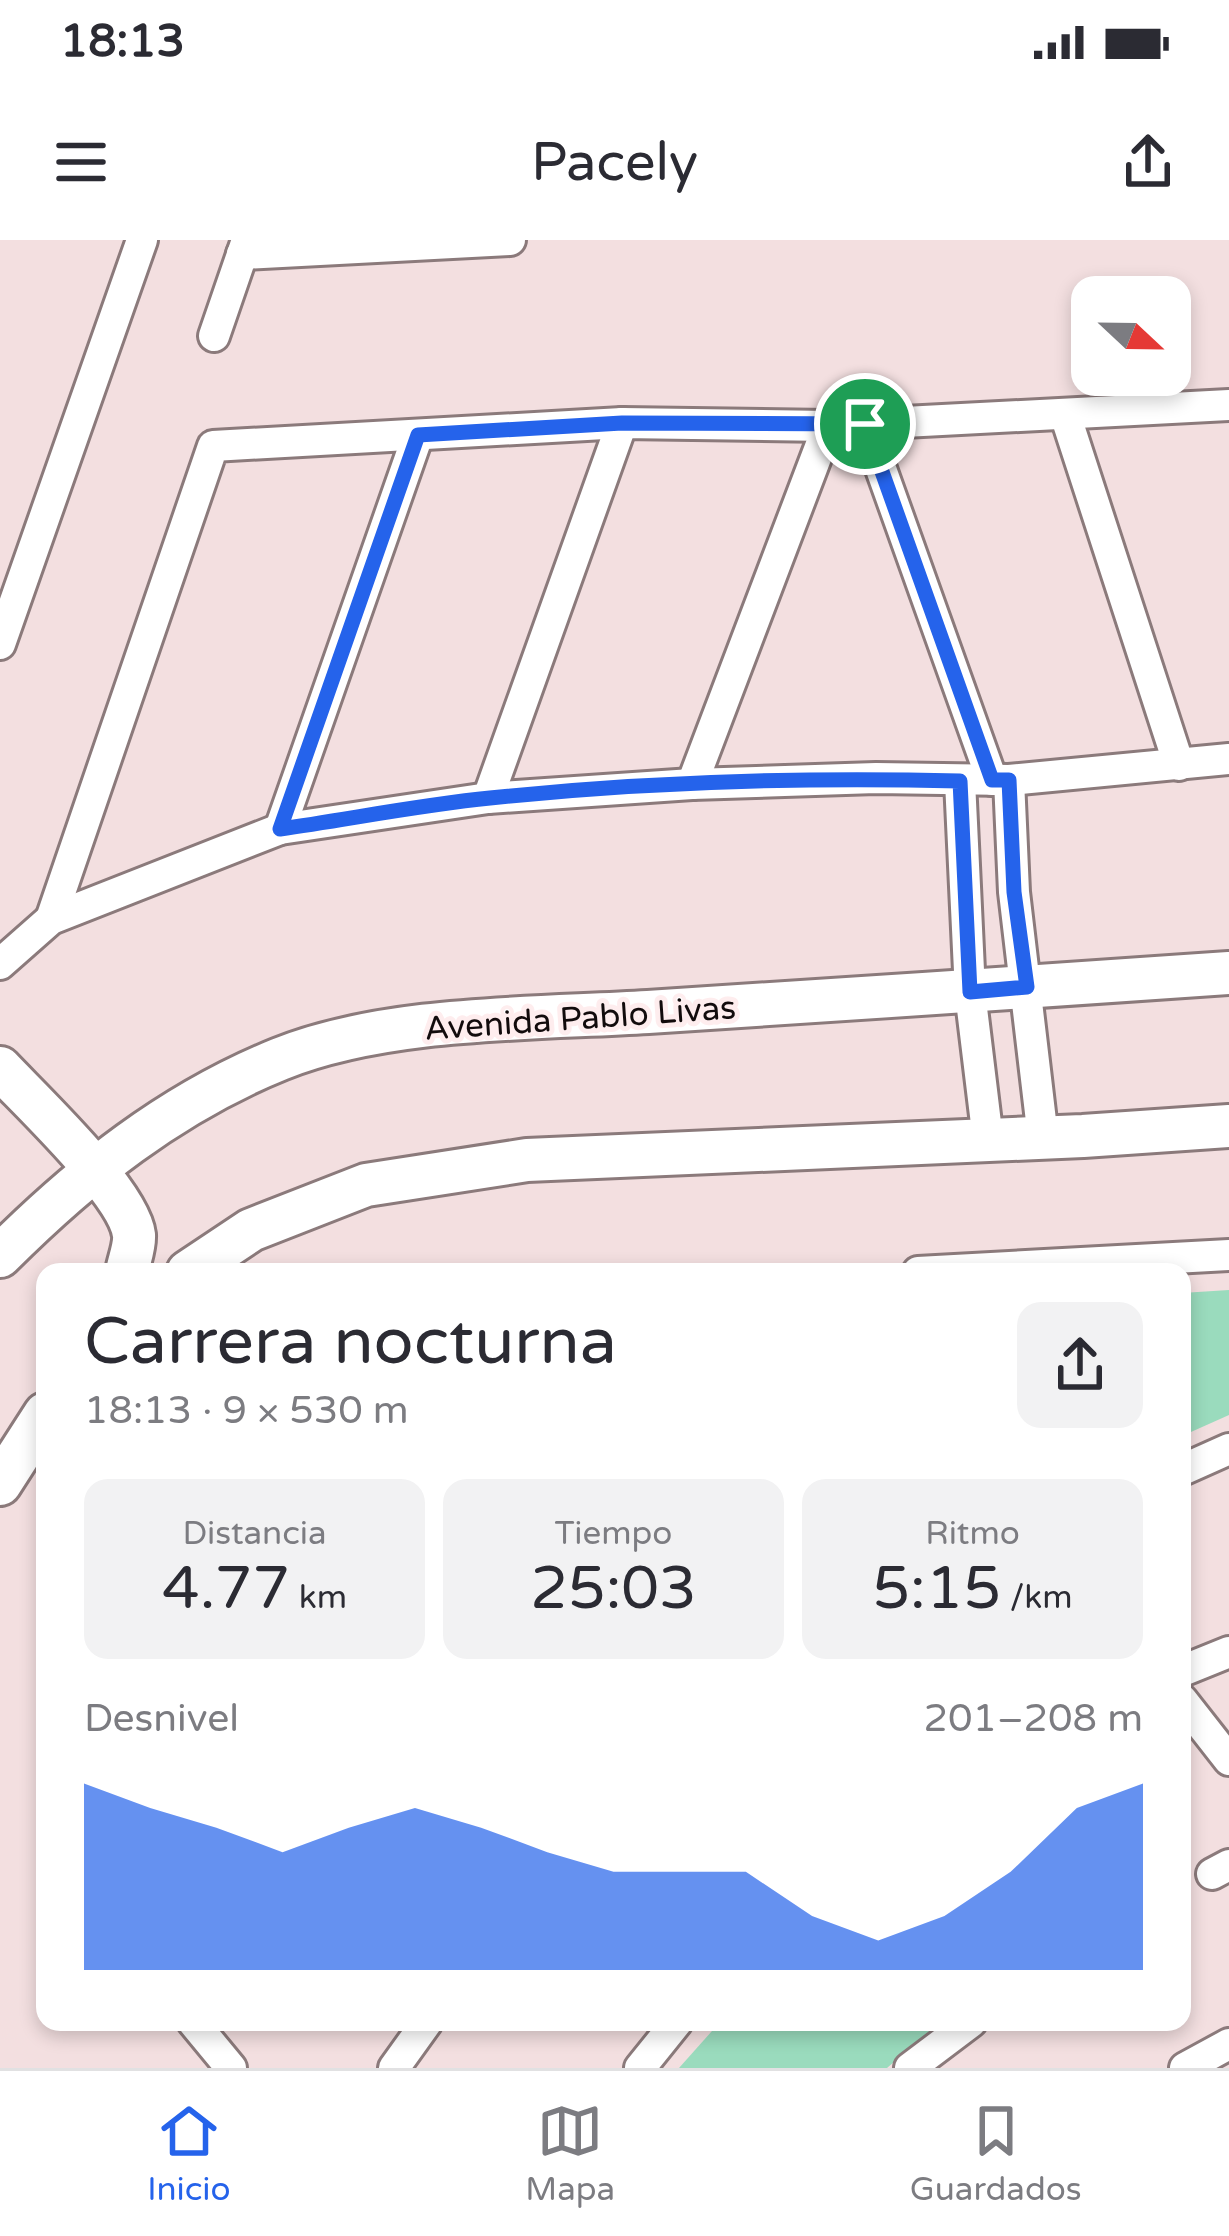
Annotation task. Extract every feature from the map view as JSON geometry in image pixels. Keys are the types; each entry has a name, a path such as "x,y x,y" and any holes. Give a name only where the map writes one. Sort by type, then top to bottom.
{"street":[{"path":"0,644 142,240"},
{"path":"214,336 244,247 510,240"},
{"path":"51,919 213,446 622,423 828,426 1229,406"},
{"path":"1065,414 1179,765"},
{"path":"488,798 622,423"},
{"path":"865,424 1000,780 1042,1138"},
{"path":"692,784 828,426"},
{"path":"280,829 418,435"},
{"path":"0,964 51,919 280,829 488,798 692,784 876,778 1000,780 1229,759"},
{"path":"960,781 970,992 988,1140"},
{"path":"967,896 1014,892"},
{"name":"Avenida Pablo Livas","path":"0,1256 93,1168 214,1089 282,1058 352,1036 552,1018 1229,973"},
{"path":"0,1068 93,1168 122,1207 134,1235 129,1263"},
{"path":"202,1263 251,1230 366,1185 527,1160 1229,1126"},
{"path":"1083,1263 1229,1255"},
{"path":"0,1484 36,1428"},
{"path":"1191,1466 1229,1449"},
{"path":"1191,1667 1229,1652"},
{"path":"1191,1711 1229,1760"},
{"path":"202,2031 231,2068"},
{"path":"394,2068 421,2031"},
{"path":"640,2068 670,2031"},
{"path":"910,2068 959,2031"},
{"path":"1185,2068 1229,2044"}],"green space":[{"path":"1229,1290 1229,1415 1191,1432 1191,1292"},
{"path":"712,2031 930,2031 887,2068 679,2068"}],"route":[{"path":"622,423 865,424 992,780 1009,780 1014,892 1027,987 970,992 960,781 876,778 692,784 488,798 280,829 418,435 622,423"}]}
